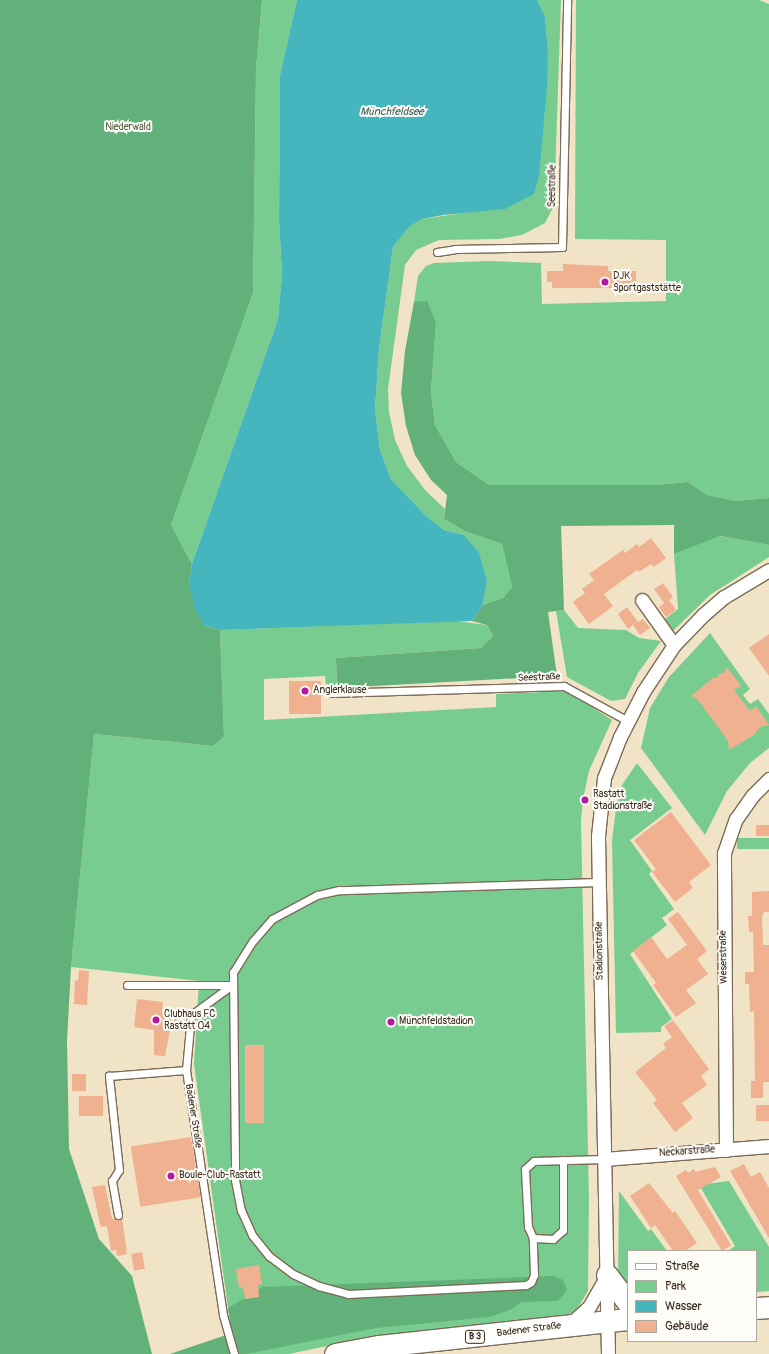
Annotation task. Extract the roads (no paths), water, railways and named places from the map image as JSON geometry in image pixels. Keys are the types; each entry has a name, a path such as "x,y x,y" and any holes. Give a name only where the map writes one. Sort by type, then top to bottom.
{"main road":[{"path":"607,1275 627,1302"},
{"path":"757,1308 769,1307"},
{"name":"Badener Straße","path":"335,1354 379,1346 627,1319"}],"street":[{"name":"Stadionstraße","path":"608,1354 599,882 601,794 604,778 628,721 643,692 674,645 703,615 724,597 769,570"},
{"path":"642,600 674,645"},
{"name":"Weserstraße","path":"726,1150 724,853 736,819 753,795 769,779"},
{"name":"Neckarstraße","path":"604,1159 769,1146"},
{"path":"566,1326 588,1308 607,1275"}],"lane":[{"name":"Seestraße","path":"437,252 455,249 562,247 567,0"},
{"name":"Seestraße","path":"331,693 490,690 564,686 628,721"},
{"path":"599,882 339,890 317,895 272,919 252,942 233,972 232,986 236,1180 240,1210 252,1235 269,1256 293,1274 319,1286 348,1294 526,1285 531,1282 534,1275 533,1238 528,1227 526,1169 534,1161 604,1159"},
{"path":"127,985 232,986"},
{"path":"186,1070 192,1015 232,986"},
{"name":"Badener Straße","path":"118,1215 112,1181 119,1170 109,1076 186,1070 223,1315 234,1354"},
{"path":"533,1238 553,1239 564,1230 563,1160"}],"water":[{"name":"Münchfeldsee","path":"297,0 537,0 545,17 548,51 547,88 539,176 534,194 505,209 443,215 422,219 409,227 393,247 379,349 375,409 380,450 391,479 426,516 444,530 464,535 479,553 487,581 483,605 472,621 220,630 204,625 195,609 189,584 192,564 278,319 282,274 279,221 280,75"}],"place":[{"name":"DJK Sportgaststätte","path":"605,282"},
{"name":"Anglerklause","path":"305,691"},
{"name":"Rastatt Stadionstraße","path":"585,800"},
{"name":"Clubhaus FC Rastatt 04","path":"156,1020"},
{"name":"Münchfeldstadion","path":"391,1022"},
{"name":"Boule-Club-Rastatt","path":"171,1176"}],"park label":[{"name":"Niederwald","path":"128,128"}]}
